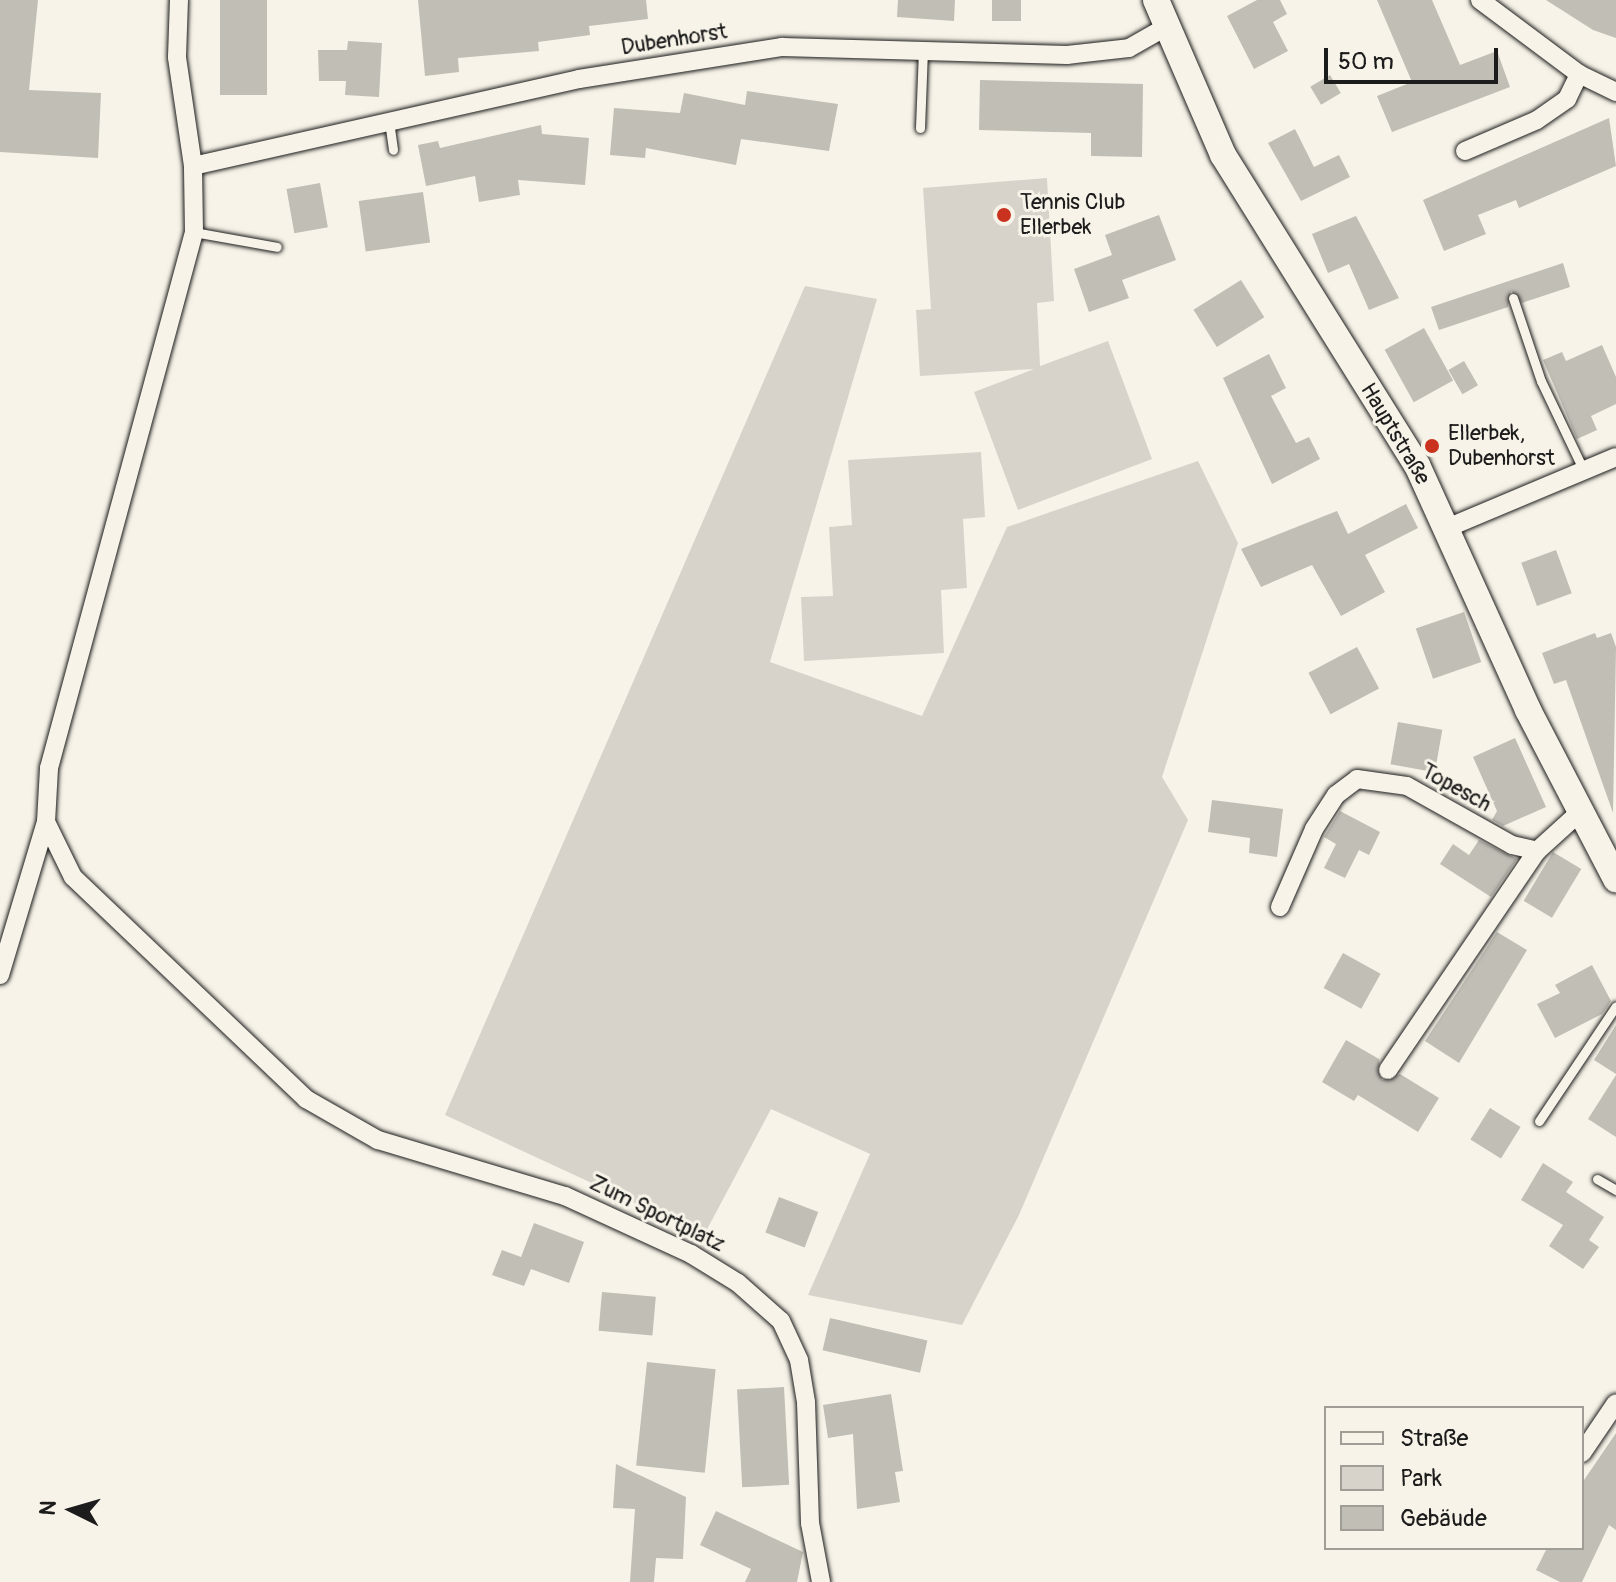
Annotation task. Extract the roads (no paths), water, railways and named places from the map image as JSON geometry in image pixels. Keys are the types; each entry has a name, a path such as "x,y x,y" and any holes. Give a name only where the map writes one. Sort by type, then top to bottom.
{"main road":[{"name":"Hauptstraße","path":"1156,0 1223,155 1417,465 1580,812 1616,879"}],"street":[{"path":"0,975 46,822 49,768 194,232 193,166 177,57 179,0"},
{"path":"1480,0 1579,74 1616,92"},
{"name":"Dubenhorst","path":"193,166 579,79 782,47 1067,55 1129,48 1166,27"},
{"path":"1465,151 1537,120 1567,99 1579,74"},
{"path":"1447,528 1616,457"},
{"name":"Topesch","path":"1280,907 1314,829 1336,795 1357,779 1407,786 1512,845 1537,851"},
{"path":"1388,1070 1537,851 1580,812"},
{"name":"Zum Sportplatz","path":"46,822 73,877 306,1099 378,1140 565,1196 691,1254 738,1283 781,1321 799,1360 806,1402 810,1523 821,1582"},
{"path":"1584,1450 1616,1403"}],"lane":[{"path":"920,128 923,51"},
{"path":"389,121 393,150"},
{"path":"194,232 277,247"},
{"path":"1513,298 1541,381 1584,471"},
{"path":"1539,1121 1616,1006"},
{"path":"1597,1179 1616,1190"}],"place":[{"name":"Tennis Club Ellerbek","path":"1004,215"},
{"name":"Ellerbek, Dubenhorst","path":"1432,446"}]}
